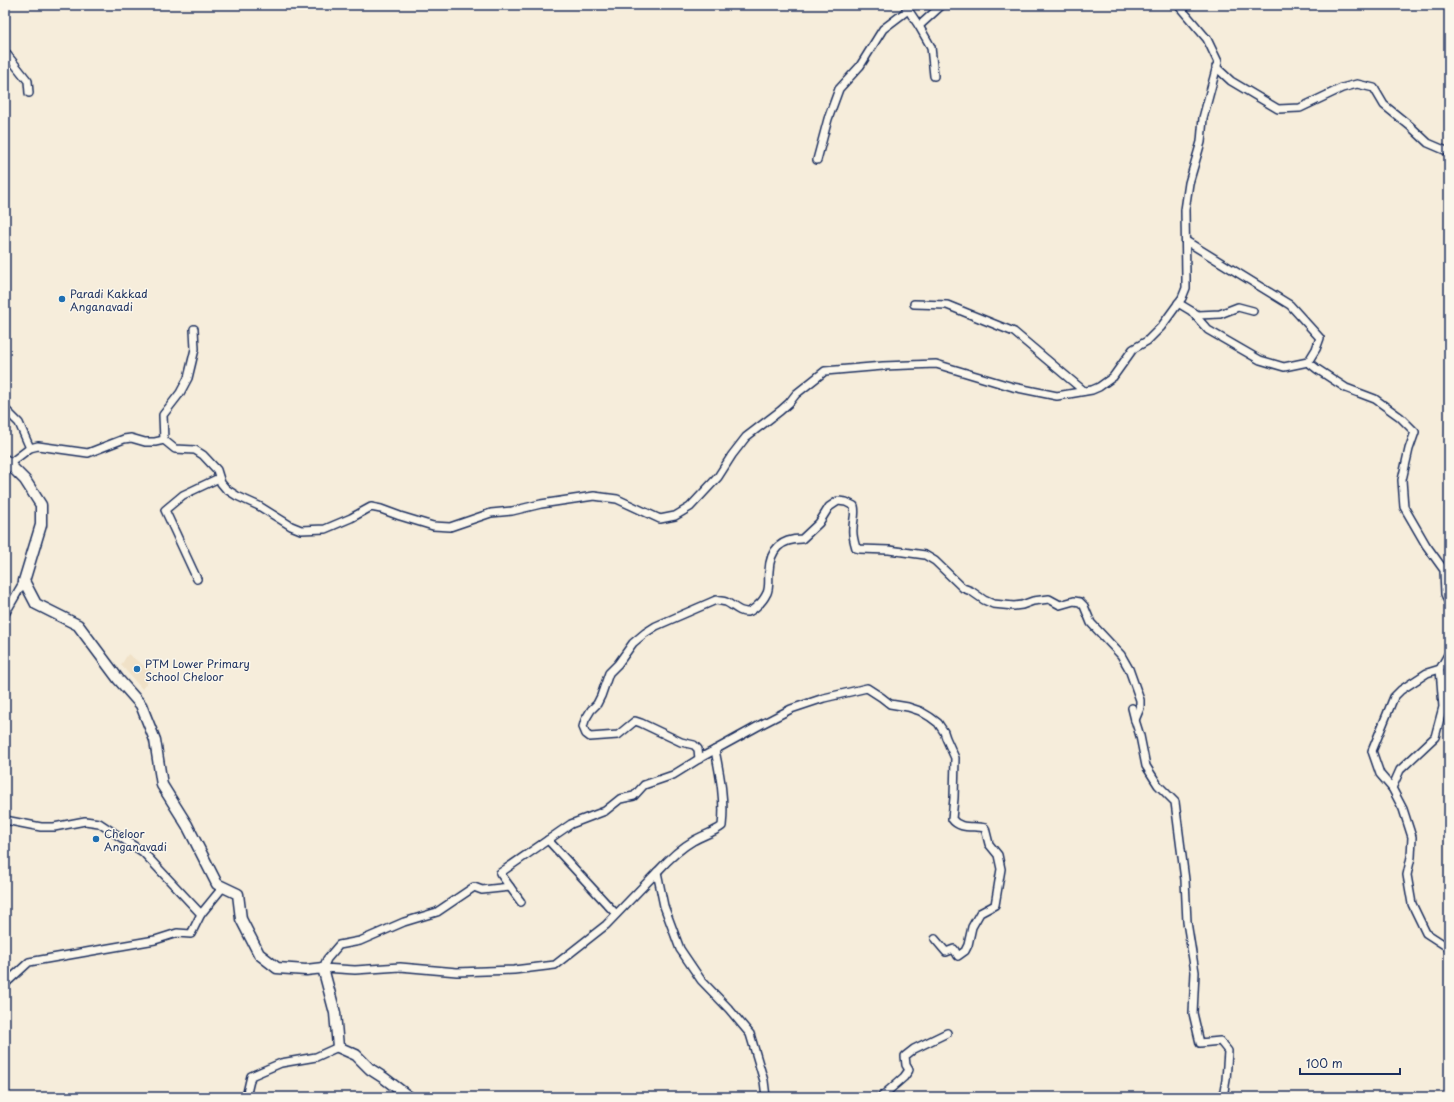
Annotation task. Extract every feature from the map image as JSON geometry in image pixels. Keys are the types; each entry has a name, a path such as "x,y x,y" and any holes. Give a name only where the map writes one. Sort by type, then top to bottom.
{"main road":[{"path":"7,462 25,480 41,505 41,525 24,581 36,604 78,626 119,680 141,705 155,740 162,785 187,825 217,884 238,894 241,918 259,954 276,968 306,970 323,968 335,1013 338,1047 356,1055 370,1069 409,1097"}],"street":[{"path":"919,26 942,5"},
{"path":"194,329 196,349 188,378 180,393 163,415 164,440 175,449 195,450 210,462 217,470 221,483 226,489 259,506 291,526 301,530 325,529 351,518 371,507 433,526 450,527 491,513 512,511 545,503 594,496 617,499 660,519 675,516 690,507 718,477 746,437 789,403 796,394 825,371 882,366 936,364 1013,387 1057,396 1099,388 1113,376 1127,355 1133,349 1147,341 1162,327 1182,298 1186,288 1186,241 1184,210 1189,182 1201,142 1203,118 1218,62 1207,39 1178,5"},
{"path":"817,160 828,119 839,89 860,66 883,29 906,7 931,47 934,76"},
{"path":"5,52 28,81 29,93"},
{"path":"1216,67 1231,81 1278,109 1300,108 1342,88 1357,84 1374,88 1384,106 1410,126 1428,143 1449,152"},
{"path":"1186,241 1290,305 1320,338 1316,349 1308,362 1284,367 1260,360 1208,330 1193,313"},
{"path":"1178,303 1198,315 1220,314 1238,307 1253,311"},
{"path":"914,304 947,305 1014,332 1084,391"},
{"path":"1308,362 1346,388 1375,399 1400,417 1415,432 1409,449 1402,480 1404,507 1426,545 1444,570 1446,594 1449,604"},
{"path":"5,408 19,423 30,448"},
{"path":"7,462 30,448 38,446 88,453 131,438 145,442 164,440"},
{"path":"198,579 165,510 183,495 219,478"},
{"path":"699,759 698,748 694,745 681,742 636,721 618,735 590,737 586,734 583,727 588,715 601,696 609,673 618,664 633,643 656,626 716,600 725,602 739,611 748,612 755,608 762,602 768,592 770,561 772,554 778,546 786,541 802,538 819,524 829,507 838,501 846,502 854,506 856,513 853,537 856,548 860,550 889,550 925,555 935,561 963,588 993,604 1014,606 1049,599 1060,605 1074,601 1080,602 1084,606 1091,623 1121,655 1129,669 1140,700 1140,708 1135,720"},
{"path":"5,614 24,581"},
{"path":"1392,788 1400,770 1435,737 1442,707 1440,669 1449,653"},
{"path":"1440,669 1427,673 1401,690 1394,698 1372,751 1380,774 1392,788 1403,809 1412,837 1411,857 1407,875 1412,904 1426,933 1449,948"},
{"path":"522,902 500,873 571,824 605,811 620,799 634,796 644,785 673,775 715,750 791,709 831,696 867,688 890,704 920,711 938,723 944,732 955,758 952,819 955,823 964,826 985,828 989,844 998,856 1001,869 995,906 980,913 972,927 965,951 958,956 954,949 946,952 935,939"},
{"path":"1132,708 1140,736 1146,766 1158,785 1176,802 1185,880 1187,922 1195,972 1193,1013 1200,1043 1220,1041 1228,1051 1223,1097"},
{"path":"510,887 482,890 474,887 437,912 404,922 360,941 338,945 327,959 323,968 355,970 400,967 457,972 514,970 555,965 606,925 657,872 670,856 694,840 713,832 722,826 723,813 721,784 715,750"},
{"path":"5,820 41,827 54,827 85,821 99,823 143,852 201,914"},
{"path":"548,840 616,914"},
{"path":"657,872 664,906 680,948 700,980 729,1009 750,1034 764,1081 766,1097"},
{"path":"5,984 29,962 154,940 177,933 191,934 201,914 222,887"},
{"path":"881,1097 904,1077 909,1070 906,1065 905,1056 914,1049 947,1033"},
{"path":"246,1097 251,1076 281,1063 316,1057 338,1047"}],"shaded area":[{"name":"PTM Lower Primary School Cheloor","path":"128,654 154,673 142,689 121,665"}],"place":[{"name":"Paradi Kakkad Anganavadi","path":"62,299"},
{"name":"PTM Lower Primary School Cheloor","path":"137,669"},
{"name":"Cheloor Anganavadi","path":"96,839"}]}
